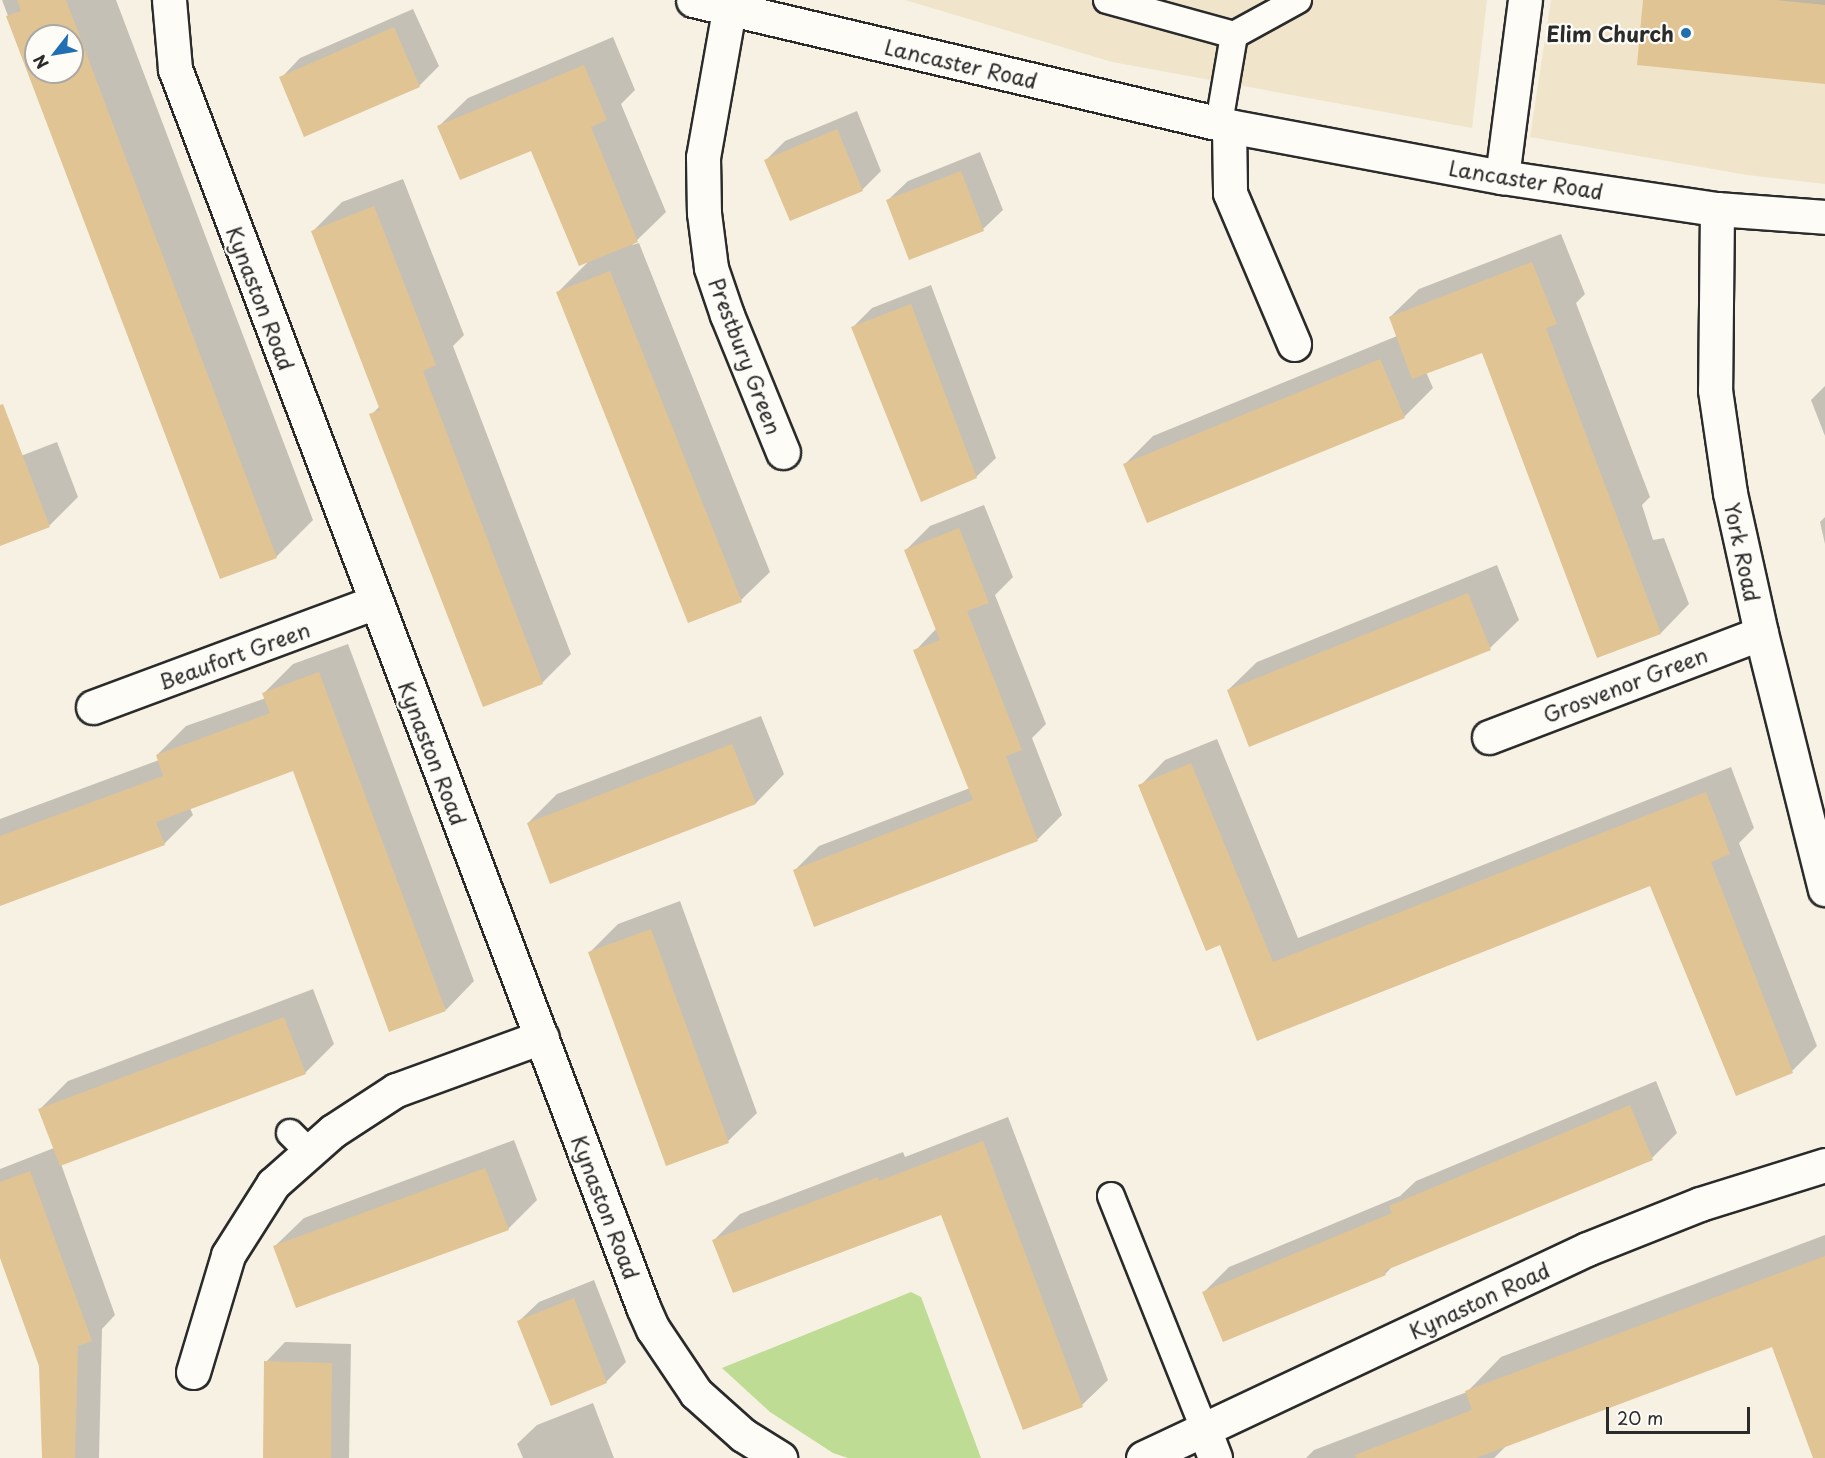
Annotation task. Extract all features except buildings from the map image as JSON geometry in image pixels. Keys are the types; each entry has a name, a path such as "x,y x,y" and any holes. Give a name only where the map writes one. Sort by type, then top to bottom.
{"street":[{"name":"Kynaston Road","path":"169,0 175,69 653,1329 696,1393 743,1435 780,1458"},
{"name":"Lancaster Road","path":"693,0 1224,125 1502,177 1717,209 1825,217"},
{"path":"1502,177 1525,0"},
{"name":"Prestbury Green","path":"729,10 703,157 706,224 711,268 783,452"},
{"path":"1224,125 1230,193 1293,344"},
{"name":"York Road","path":"1717,209 1715,390 1730,493 1761,633 1825,889"},
{"name":"Beaufort Green","path":"93,707 376,602"},
{"name":"Grosvenor Green","path":"1490,737 1761,633"},
{"path":"193,1372 228,1255 299,1142 333,1131 396,1090 542,1037"},
{"name":"Kynaston Road","path":"1143,1458 1210,1444 1587,1249 1700,1204 1825,1164"}],"lane":[{"path":"1107,0 1234,35 1298,0"},
{"path":"1224,125 1234,35"},
{"path":"1111,1196 1210,1444"}],"shaded area":[{"path":"905,0 1487,0 1472,128 1112,62"},
{"path":"1551,0 1825,0 1825,184 1747,175 1530,137"}],"green space":[{"path":"911,1292 921,1297 981,1458 848,1458 833,1453 770,1412 722,1368"}],"place":[{"name":"Elim Church","path":"1686,33"}]}
